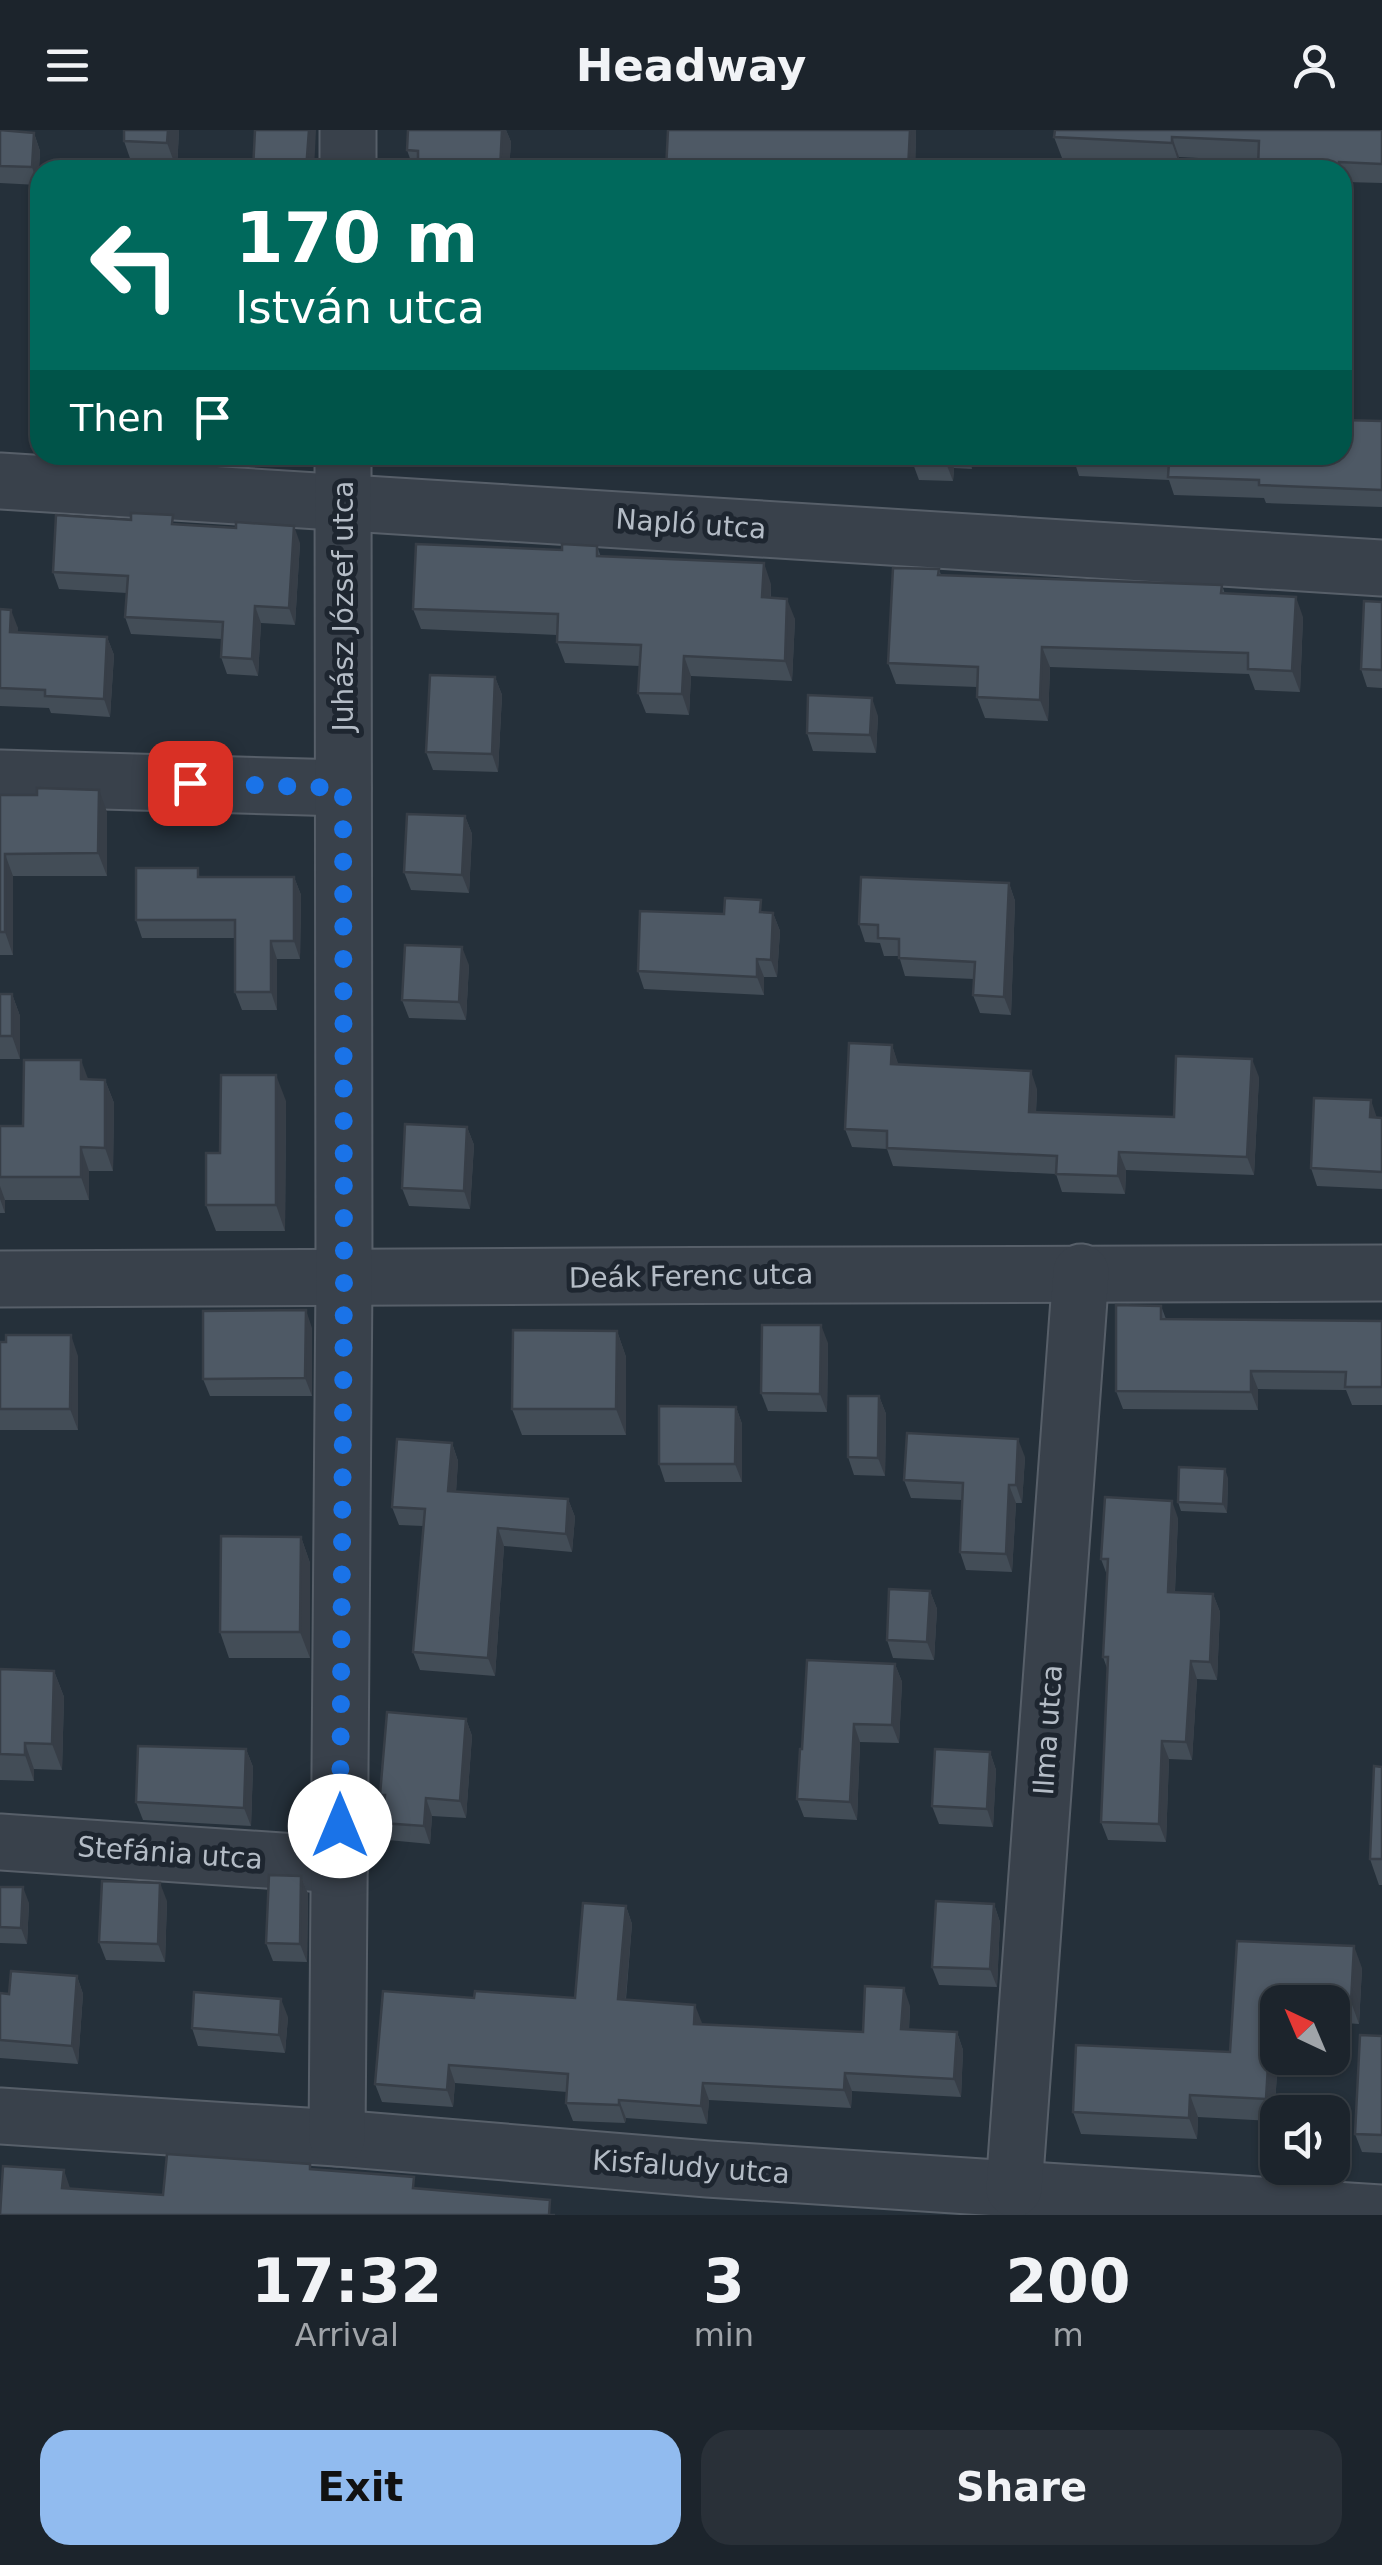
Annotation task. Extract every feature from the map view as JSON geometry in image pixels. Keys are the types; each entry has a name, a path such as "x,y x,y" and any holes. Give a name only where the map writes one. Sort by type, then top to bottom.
{"street":[{"path":"348,130 348,160"},
{"name":"Napló utca","path":"0,481 343,478 1382,568"},
{"name":"Juhász József utca","path":"337,2138 344,1280 343,478"},
{"path":"0,778 343,788"},
{"name":"Ilma utca","path":"1014,2189 1081,1272"},
{"name":"Deák Ferenc utca","path":"0,1279 1382,1273"},
{"name":"Stefánia utca","path":"0,1842 340,1865"},
{"name":"Kisfaludy utca","path":"0,2116 337,2138 706,2192 1014,2189 1382,2214"}],"building":[{"path":"0,130 34,133 30,167 0,166"},
{"path":"124,130 168,130 167,143 124,141"},
{"path":"255,130 309,130 307,160 254,160"},
{"path":"408,130 502,130 500,160 418,160 418,151 407,150"},
{"path":"668,130 910,130 908,160 666,160"},
{"path":"1055,130 1382,130 1382,164 1352,160 1258,160 1259,141 1172,137 1172,143 1054,137"},
{"path":"1352,420 1382,421 1382,490 1168,477 1169,465 1352,465"},
{"path":"131,513 173,515 172,524 236,528 236,522 294,526 289,608 255,606 252,659 221,657 223,622 125,617 128,576 53,572 56,515 131,520"},
{"path":"416,544 562,550 562,544 597,546 597,556 764,563 762,597 787,599 785,661 684,656 682,694 638,693 641,645 557,642 558,614 413,609"},
{"path":"893,568 939,569 938,575 1222,585 1221,593 1296,597 1292,671 1248,669 1248,653 1042,647 1040,700 977,697 978,667 888,663"},
{"path":"1364,601 1382,602 1382,670 1361,669"},
{"path":"0,609 11,610 10,632 107,637 104,699 45,696 45,690 0,688"},
{"path":"430,675 495,677 492,754 426,752"},
{"path":"808,695 872,698 870,735 807,733"},
{"path":"37,788 99,790 98,853 5,854 5,932 0,932 0,795 37,795"},
{"path":"407,814 465,816 462,875 404,872"},
{"path":"136,868 198,868 198,877 294,877 294,941 271,941 271,992 235,992 235,920 136,920"},
{"path":"861,877 1009,883 1004,997 973,995 975,962 899,958 899,939 878,938 878,925 859,924"},
{"path":"725,898 761,900 760,912 773,913 771,960 757,959 757,977 638,971 640,911 724,914"},
{"path":"405,945 462,947 459,1002 402,1000"},
{"path":"0,994 12,994 12,1036 0,1036"},
{"path":"849,1043 892,1045 891,1064 1031,1071 1029,1112 1174,1117 1176,1056 1252,1059 1247,1157 1119,1152 1118,1176 1056,1174 1057,1156 887,1148 887,1131 845,1129"},
{"path":"24,1060 81,1060 81,1079 105,1080 105,1148 81,1147 81,1177 0,1177 0,1126 23,1126"},
{"path":"221,1075 276,1075 276,1205 206,1205 206,1153 220,1153"},
{"path":"1314,1098 1371,1100 1370,1117 1382,1118 1382,1172 1311,1168"},
{"path":"405,1124 467,1127 464,1191 402,1188"},
{"path":"1116,1305 1161,1306 1161,1319 1382,1321 1382,1387 1345,1387 1346,1372 1251,1371 1251,1392 1116,1391"},
{"path":"306,1310 305,1378 203,1379 203,1311"},
{"path":"762,1325 821,1325 820,1394 761,1393"},
{"path":"513,1330 617,1331 616,1409 512,1409"},
{"path":"6,1335 71,1335 70,1409 0,1409 0,1342 6,1342"},
{"path":"848,1396 879,1396 878,1458 848,1457"},
{"path":"659,1406 736,1407 735,1464 659,1464"},
{"path":"907,1433 1018,1439 1016,1485 1009,1485 1006,1554 960,1552 963,1483 904,1480"},
{"path":"397,1439 452,1443 448,1491 568,1499 566,1534 498,1528 488,1658 413,1652 425,1509 392,1507"},
{"path":"1179,1467 1225,1469 1223,1504 1178,1502"},
{"path":"1105,1497 1172,1501 1168,1592 1213,1594 1210,1662 1191,1661 1186,1742 1162,1741 1159,1824 1101,1822 1108,1657 1103,1657 1108,1559 1101,1559"},
{"path":"221,1536 301,1537 300,1632 220,1632"},
{"path":"889,1589 930,1591 927,1642 887,1640"},
{"path":"807,1660 895,1664 892,1725 854,1724 850,1802 797,1799"},
{"path":"0,1669 54,1671 52,1744 25,1743 25,1755 0,1754"},
{"path":"387,1712 466,1719 460,1801 426,1798 424,1826 382,1823 385,1795 380,1795"},
{"path":"138,1746 246,1749 244,1808 136,1802"},
{"path":"935,1749 990,1752 987,1809 932,1806"},
{"path":"1374,1766 1382,1767 1382,1859 1370,1859"},
{"path":"269,1875 301,1876 300,1944 266,1943"},
{"path":"102,1881 160,1883 158,1944 99,1942"},
{"path":"0,1887 23,1887 21,1928 0,1927"},
{"path":"936,1901 994,1904 990,1969 932,1967"},
{"path":"583,1903 626,1906 618,1999 695,2005 694,2024 863,2032 865,1986 904,1988 901,2029 957,2032 954,2079 845,2073 844,2090 703,2083 701,2106 619,2100 619,2105 566,2103 568,2074 449,2065 447,2090 375,2084 383,1991 474,1998 475,1991 575,1998"},
{"path":"1237,1941 1354,1946 1351,2002 1350,1985 1260,1985 1260,2075 1267,2075 1266,2095 1260,2095 1260,2099 1190,2095 1189,2118 1073,2112 1076,2045 1230,2052"},
{"path":"11,1971 77,1976 72,2046 0,2040 0,1993 9,1994"},
{"path":"194,1992 281,1999 279,2035 192,2028"},
{"path":"1360,2035 1382,2036 1382,2135 1355,2134"},
{"path":"167,2154 310,2164 310,2169 414,2177 413,2188 550,2200 549,2215 0,2215 3,2166 64,2170 62,2188 163,2195"}],"route":[{"path":"190,783 343,788 340,1826"}]}
